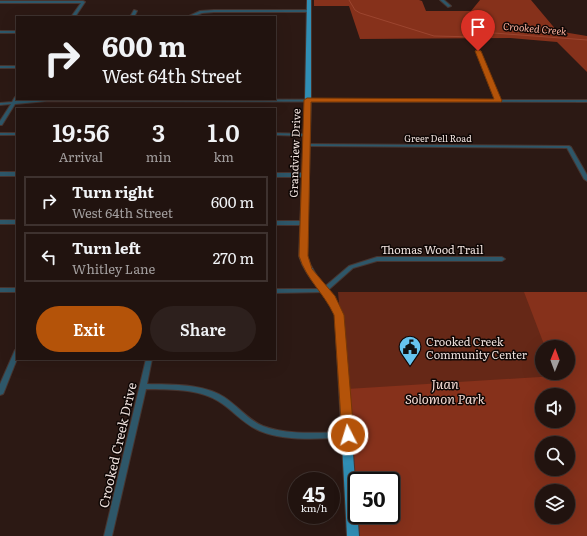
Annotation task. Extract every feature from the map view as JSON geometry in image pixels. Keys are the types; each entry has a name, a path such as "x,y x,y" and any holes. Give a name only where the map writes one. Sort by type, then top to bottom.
{"main road":[{"name":"Grandview Drive","path":"309,0 304,262 311,274 334,302 339,315 348,435 353,536"}],"street":[{"path":"442,0 449,6"},
{"path":"0,2 83,2 74,16"},
{"path":"132,16 135,11"},
{"path":"191,16 211,11 309,11"},
{"path":"245,16 246,11"},
{"path":"0,32 16,32"},
{"path":"478,51 498,101"},
{"path":"0,67 16,67"},
{"path":"0,124 16,100"},
{"path":"0,104 16,100 587,101"},
{"path":"0,134 16,134"},
{"path":"276,134 307,134"},
{"name":"Greer Dell Road","path":"307,145 569,146 587,179"},
{"path":"0,174 16,174"},
{"path":"276,175 305,175"},
{"path":"0,222 16,222"},
{"path":"276,223 304,223"},
{"name":"Thomas Wood Trail","path":"324,291 351,267 377,259 502,259"},
{"path":"0,290 16,290"},
{"path":"276,290 324,291"},
{"path":"0,392 16,354"},
{"name":"Crooked Creek Drive","path":"108,536 149,360"},
{"path":"143,386 208,394 220,399 252,424 272,432 292,435 348,435"}],"green space":[{"path":"314,0 419,0 422,1 426,11 471,11 480,0 531,0 557,31 587,36 587,72 557,42 510,38 360,39 349,6 314,6"},
{"name":"Juan Solomon Park","path":"338,292 587,292 587,536 400,516 400,472 354,472"},
{"path":"524,292 587,292 587,536 358,536 357,524 400,524 400,472 353,472 347,389 535,377 535,380 575,380 575,340 542,340"}],"waterway":[{"name":"Crooked Creek","path":"349,0 355,10 360,13 434,36 476,37 494,33 587,40"}],"place":[{"name":"Crooked Creek Community Center","path":"410,366"}],"route":[{"path":"348,435 338,311 334,302 308,270 303,256 307,100 498,101 478,51"}]}
